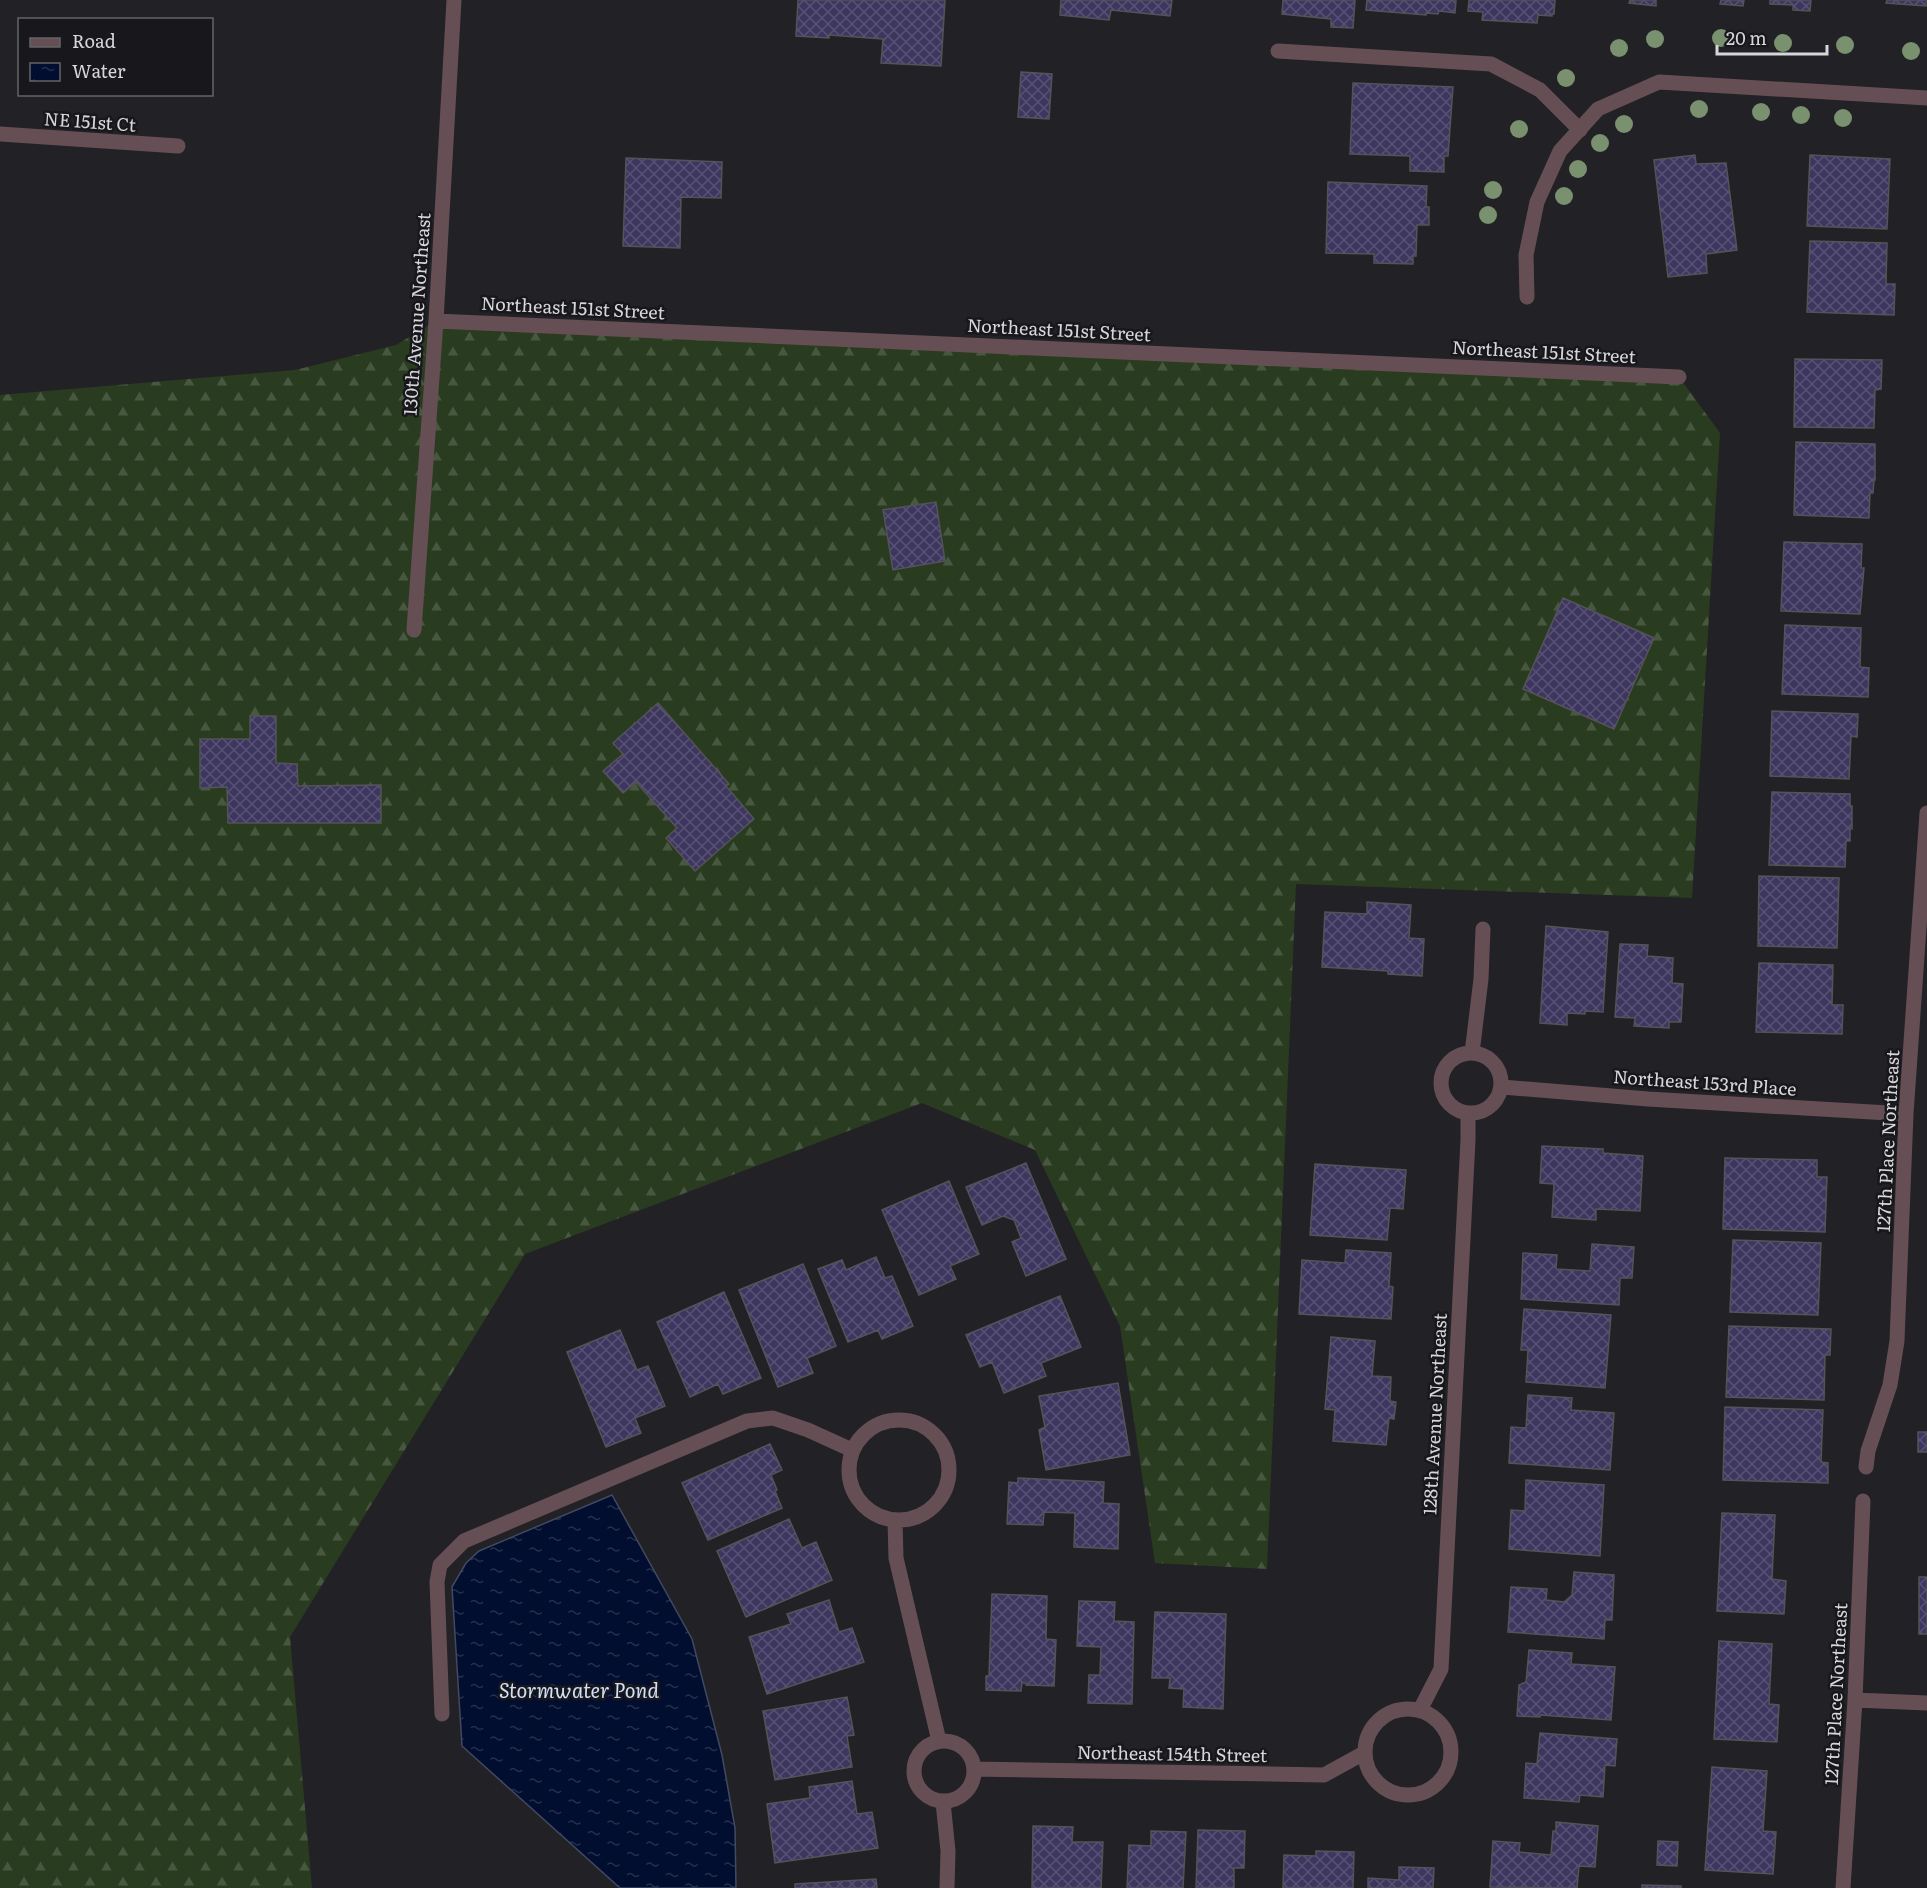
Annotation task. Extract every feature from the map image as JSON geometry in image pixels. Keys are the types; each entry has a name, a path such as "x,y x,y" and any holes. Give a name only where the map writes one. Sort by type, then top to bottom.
{"street":[{"name":"130th Avenue Northeast","path":"414,630 436,321 454,0"},
{"path":"1278,51 1491,64 1540,90 1580,130"},
{"path":"1527,297 1526,255 1537,202 1560,151 1598,110 1659,82 1927,98"},
{"name":"NE 151st Ct","path":"0,134 178,146"},
{"name":"Northeast 151st Street","path":"436,321 1679,377"},
{"name":"127th Place Northeast","path":"1866,1467 1868,1451 1890,1384 1897,1341 1906,1114 1927,813"},
{"path":"1472,1053 1481,979 1483,929"},
{"path":"1472,1053 1481,1054 1490,1059 1497,1067 1502,1087 1496,1101 1488,1109 1468,1114 1457,1110 1449,1103 1443,1095 1441,1084 1445,1068 1452,1059 1472,1053"},
{"name":"Northeast 153rd Place","path":"1502,1087 1648,1099 1906,1114"},
{"name":"128th Avenue Northeast","path":"1420,1710 1441,1669 1468,1114"},
{"path":"442,1714 437,1582 440,1565 464,1540 747,1421 772,1418 808,1430 852,1450"},
{"path":"904,1420 921,1424 935,1434 945,1449 949,1466 948,1483 940,1499 928,1511 912,1519 895,1521 879,1516 866,1508 855,1496 850,1481 849,1466 852,1450 861,1437 873,1427 888,1421 904,1420"},
{"name":"127th Place Northeast","path":"1843,1888 1855,1700 1863,1501"},
{"path":"895,1521 896,1558 939,1742"},
{"path":"1855,1700 1927,1703"},
{"path":"1409,1708 1420,1710 1434,1717 1444,1728 1450,1742 1452,1757 1445,1776 1435,1787 1421,1794 1406,1796 1386,1791 1375,1781 1366,1768 1364,1753 1364,1743 1370,1730 1380,1718 1394,1711 1409,1708"},
{"path":"939,1742 959,1745 967,1751 974,1769 974,1779 962,1796 943,1802 925,1795 914,1779 916,1759 922,1751 939,1742"},
{"name":"Northeast 154th Street","path":"974,1769 1324,1775 1364,1753"},
{"path":"943,1802 948,1851 947,1888"}],"green space":[{"path":"436,321 1679,377 1720,433 1692,898 1296,884 1267,1569 1155,1563 1120,1326 1035,1150 922,1103 525,1254 290,1637 312,1888 0,1888 0,395 295,370 396,345"}],"water":[{"name":"Stormwater Pond","path":"612,1495 692,1639 722,1755 735,1828 736,1888 620,1888 462,1746 452,1587 466,1563 479,1551"}],"building":[{"path":"798,0 945,0 941,66 881,63 883,39 829,35 829,38 796,36"},
{"path":"1061,0 1172,0 1170,16 1111,10 1109,20 1060,15"},
{"path":"1283,0 1355,0 1353,28 1331,27 1331,19 1282,14"},
{"path":"1367,0 1456,0 1455,13 1439,11 1438,14 1426,13 1426,15 1366,10"},
{"path":"1469,0 1555,0 1554,14 1552,16 1538,15 1537,23 1482,20 1483,12 1468,11"},
{"path":"1630,0 1656,0 1656,6 1629,3"},
{"path":"1721,0 1744,0 1743,6 1720,4"},
{"path":"1770,0 1811,0 1810,11 1793,10 1793,5 1770,4"},
{"path":"1887,0 1926,0 1926,6 1886,3"},
{"path":"1021,72 1052,74 1049,119 1018,117"},
{"path":"1353,83 1453,87 1448,156 1444,156 1444,172 1410,171 1410,156 1350,154"},
{"path":"1695,155 1696,164 1726,163 1737,250 1706,254 1707,273 1668,277 1654,160"},
{"path":"1810,155 1890,159 1887,229 1807,226"},
{"path":"626,158 722,162 721,198 681,197 680,248 623,246"},
{"path":"1328,182 1427,186 1426,207 1429,207 1429,225 1417,225 1416,256 1413,256 1413,264 1374,263 1374,254 1326,253"},
{"path":"1810,241 1887,243 1886,284 1895,284 1894,315 1807,312"},
{"path":"1795,359 1882,360 1881,389 1875,390 1874,428 1794,427"},
{"path":"1796,442 1875,444 1875,480 1873,493 1870,493 1869,518 1794,515"},
{"path":"936,502 945,561 893,570 883,510"},
{"path":"1784,542 1862,544 1861,568 1864,568 1860,614 1781,611"},
{"path":"1563,598 1654,638 1614,729 1523,689"},
{"path":"1785,625 1861,628 1860,667 1869,668 1868,697 1782,694"},
{"path":"658,703 729,784 726,786 754,819 695,871 666,838 677,828 636,782 623,793 603,771 623,754 613,743"},
{"path":"1772,711 1858,714 1857,737 1851,736 1849,779 1770,776"},
{"path":"250,716 276,716 276,763 297,764 298,786 381,785 381,823 228,823 227,787 200,788 200,739 250,739"},
{"path":"1772,792 1850,794 1852,829 1850,829 1850,841 1846,841 1845,867 1769,865"},
{"path":"1759,876 1839,878 1837,948 1758,946"},
{"path":"1367,902 1411,905 1409,938 1424,939 1422,976 1388,974 1388,971 1322,967 1325,912 1367,914"},
{"path":"1546,926 1608,932 1603,1012 1567,1013 1567,1025 1540,1023"},
{"path":"1620,944 1648,945 1647,956 1673,958 1672,983 1683,984 1681,1022 1669,1022 1669,1028 1634,1026 1635,1018 1615,1017"},
{"path":"1759,963 1833,965 1832,1005 1843,1005 1842,1034 1756,1032"},
{"path":"1542,1146 1603,1149 1603,1153 1643,1156 1640,1211 1596,1209 1596,1220 1552,1217 1554,1184 1540,1183"},
{"path":"1725,1158 1817,1160 1817,1177 1827,1177 1825,1232 1723,1229"},
{"path":"1026,1163 1066,1259 1026,1276 1012,1242 1021,1238 1014,1220 1003,1216 982,1225 966,1187"},
{"path":"1315,1164 1406,1170 1403,1209 1390,1208 1387,1240 1310,1235"},
{"path":"949,1181 979,1254 950,1266 956,1279 919,1295 882,1210"},
{"path":"1733,1240 1821,1243 1818,1315 1730,1312"},
{"path":"1592,1244 1634,1247 1632,1278 1620,1278 1619,1305 1521,1299 1523,1253 1557,1255 1556,1269 1590,1271"},
{"path":"1346,1250 1391,1253 1389,1286 1393,1287 1391,1319 1299,1314 1302,1260 1345,1263"},
{"path":"876,1257 885,1278 892,1276 913,1326 882,1339 878,1330 848,1342 818,1269 842,1260 846,1270"},
{"path":"803,1264 836,1346 807,1358 813,1373 778,1387 739,1290"},
{"path":"724,1292 761,1378 723,1394 718,1384 690,1397 657,1322"},
{"path":"1060,1296 1081,1347 1041,1363 1046,1376 1004,1393 992,1362 980,1367 966,1335"},
{"path":"1524,1309 1611,1315 1605,1388 1526,1382 1528,1350 1521,1350"},
{"path":"1729,1326 1831,1329 1830,1355 1825,1355 1824,1400 1726,1397"},
{"path":"620,1330 637,1370 648,1366 665,1406 635,1418 641,1433 606,1447 567,1352"},
{"path":"1331,1337 1375,1341 1372,1376 1391,1377 1390,1401 1396,1402 1394,1419 1389,1418 1386,1445 1333,1441 1335,1410 1325,1409"},
{"path":"1118,1383 1130,1455 1046,1470 1039,1430 1045,1427 1039,1396"},
{"path":"1528,1395 1572,1398 1571,1410 1614,1413 1610,1470 1509,1463 1511,1427 1526,1428"},
{"path":"1725,1407 1823,1410 1821,1462 1828,1463 1828,1483 1723,1480"},
{"path":"1918,1432 1927,1432 1927,1452 1918,1452"},
{"path":"770,1444 782,1470 771,1475 782,1508 708,1540 682,1483"},
{"path":"1018,1478 1104,1482 1103,1503 1119,1504 1118,1549 1074,1547 1075,1513 1044,1512 1043,1525 1007,1524 1009,1482 1018,1483"},
{"path":"1526,1480 1604,1485 1600,1556 1509,1549 1511,1510 1525,1511"},
{"path":"1722,1513 1775,1515 1772,1579 1786,1581 1784,1614 1717,1611"},
{"path":"789,1519 802,1548 816,1542 832,1580 746,1617 717,1551"},
{"path":"1574,1572 1614,1575 1612,1620 1605,1620 1604,1639 1508,1632 1511,1587 1547,1589 1546,1600 1564,1602 1572,1595"},
{"path":"1919,1577 1927,1577 1927,1634 1919,1634"},
{"path":"992,1594 1047,1596 1046,1639 1056,1640 1054,1686 1022,1683 1021,1691 986,1690 986,1676 989,1676"},
{"path":"829,1600 839,1632 852,1628 864,1662 767,1694 749,1637 791,1624 787,1614"},
{"path":"1079,1601 1115,1602 1114,1621 1134,1622 1132,1704 1088,1703 1089,1675 1100,1675 1101,1647 1077,1646"},
{"path":"1155,1612 1226,1614 1223,1709 1183,1707 1184,1689 1169,1688 1170,1678 1152,1678"},
{"path":"1719,1641 1772,1644 1769,1704 1779,1705 1777,1742 1714,1739"},
{"path":"1529,1650 1572,1653 1571,1664 1615,1667 1611,1720 1540,1715 1540,1717 1517,1716 1519,1685 1526,1682"},
{"path":"847,1697 854,1735 847,1736 852,1767 775,1780 763,1711"},
{"path":"1540,1733 1617,1739 1615,1766 1605,1765 1603,1797 1580,1795 1579,1802 1524,1798 1526,1763 1537,1764"},
{"path":"1712,1767 1767,1771 1763,1831 1776,1832 1773,1874 1705,1870"},
{"path":"852,1781 857,1814 872,1812 878,1848 775,1863 767,1804 810,1798 809,1787"},
{"path":"1556,1822 1598,1826 1595,1867 1579,1866 1577,1888 1490,1887 1493,1841 1520,1843 1519,1852 1551,1855"},
{"path":"1033,1826 1073,1827 1072,1842 1103,1842 1101,1888 1032,1888"},
{"path":"1198,1830 1245,1831 1244,1868 1234,1868 1234,1888 1196,1888"},
{"path":"1151,1831 1186,1832 1183,1888 1127,1888 1129,1845 1151,1846"},
{"path":"1658,1841 1678,1842 1677,1866 1657,1865"},
{"path":"1316,1851 1354,1852 1353,1888 1283,1888 1284,1855 1316,1856"},
{"path":"1399,1867 1434,1868 1433,1888 1368,1888 1368,1878 1399,1880"},
{"path":"876,1879 877,1888 795,1888 795,1884"},
{"path":"1642,1885 1681,1886 1681,1888 1642,1888"}]}
